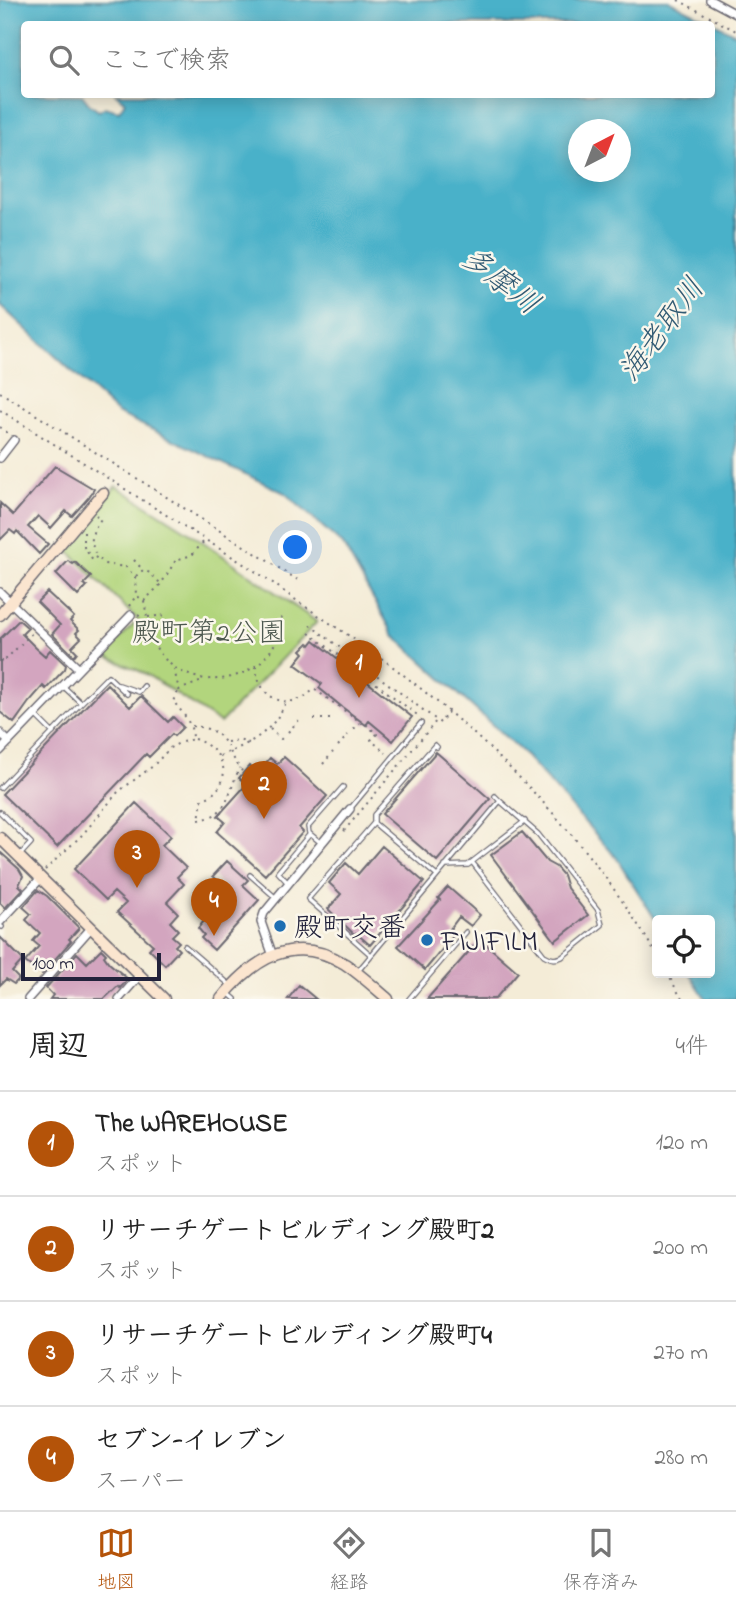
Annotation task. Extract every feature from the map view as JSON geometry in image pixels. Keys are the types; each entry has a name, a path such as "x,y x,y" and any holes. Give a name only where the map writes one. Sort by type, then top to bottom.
{"street":[{"path":"710,0 736,14"},
{"path":"0,458 14,439"},
{"path":"0,615 103,493"},
{"path":"0,592 79,669"},
{"path":"0,751 131,615"},
{"path":"0,733 9,742"},
{"path":"273,956 261,918 351,808"},
{"path":"0,838 42,875 91,928 164,999"},
{"path":"1,925 42,875"},
{"path":"28,999 91,928"},
{"path":"229,994 249,968 273,956 289,952 313,952 334,958 388,999"},
{"path":"120,999 140,975"}],"lane":[{"path":"0,788 108,676 127,694"},
{"path":"117,684 139,692 144,686"},
{"path":"63,686 81,703"},
{"path":"35,715 53,733"},
{"path":"351,808 421,720"},
{"path":"371,955 308,899 374,823 374,815 435,745 438,747"},
{"path":"321,843 310,834 309,824 343,787"},
{"path":"472,862 544,955 550,958 562,957 602,925 598,911 538,834 495,796"},
{"path":"356,973 500,801"},
{"path":"0,812 32,843 18,856"},
{"path":"445,866 468,865 525,821"},
{"path":"374,823 437,876"},
{"path":"288,883 278,872 310,834"},
{"path":"250,875 276,898"},
{"path":"409,999 466,932"},
{"path":"185,946 229,994"}],"path":[{"path":"678,0 736,31"},
{"path":"0,392 301,582"},
{"path":"0,410 269,580 371,651 449,711 482,740 557,818 599,871 652,949"},
{"path":"0,427 14,439 25,426"},
{"path":"84,516 90,522 83,534 85,547 93,561 97,556"},
{"path":"101,519 92,532 92,546 104,564 126,567 135,577 136,595 144,601 149,636 174,668 211,681 235,677 256,665 272,649 281,628 281,615"},
{"path":"144,601 161,584 176,560 192,555 206,540"},
{"path":"134,561 161,584"},
{"path":"135,577 142,570"},
{"path":"147,617 168,615"},
{"path":"310,625 440,723 449,711"},
{"path":"0,660 3,662 37,628"},
{"path":"309,633 421,720"},
{"path":"356,673 371,651"},
{"path":"256,665 258,683 272,698 287,701 300,699 314,689 367,725 377,734 371,740 387,754"},
{"path":"174,668 180,690"},
{"path":"193,739 190,726 173,701 180,690 201,683 203,679"},
{"path":"220,756 249,743 269,728 279,718 287,701"},
{"path":"337,712 340,708"},
{"path":"314,719 331,719"},
{"path":"288,732 299,720"},
{"path":"341,834 397,764 437,720"},
{"path":"355,729 360,722"},
{"path":"42,875 83,834 118,792 179,743 193,739 204,742 220,756 224,774 218,789 202,800 200,820 212,816 226,804 241,770 227,743 204,727 190,726"},
{"path":"269,728 282,738"},
{"path":"338,746 348,735"},
{"path":"227,743 230,740 249,743"},
{"path":"323,764 333,752"},
{"path":"670,978 682,999"}],"green space":[{"name":"殿町第2公園","path":"116,486 192,534 317,622 220,723 146,674 104,655 138,620 64,547"}],"water":[{"path":"0,0 668,0 710,21 21,21 21,98 84,98 99,111 105,107 119,111 125,102 120,98 715,98 715,24 736,34 736,999 706,999 692,978 715,978 715,915 653,915 616,857 522,752 394,635 343,545 285,493 117,413 0,305"}],"building":[{"path":"55,466 94,489 89,497 72,516 66,511 51,528 38,516 28,527 48,544 39,554 17,531 15,534 10,530 0,540 0,503 13,515"},
{"path":"68,561 73,564 75,562 91,577 78,596 56,574"},
{"path":"47,592 74,617 70,621 79,630 76,633 81,638 72,647 77,652 74,656 52,634 60,625 37,602"},
{"path":"19,620 28,628 22,634 36,648 45,656 50,650 66,665 46,689 43,686 14,723 0,712 0,639"},
{"path":"314,640 412,717 393,741 369,721 366,725 342,707 319,688 322,684 295,664 304,653 301,650"},
{"path":"107,684 130,707 141,696 168,722 173,717 183,727 149,757 146,754 57,847 2,794"},
{"path":"436,752 490,799 437,861 382,814"},
{"path":"284,757 327,796 299,828 303,832 265,875 217,832 225,822 218,816 247,784 239,778 249,766 257,773 270,758 277,764"},
{"path":"136,803 171,836 162,845 186,868 177,877 184,884 167,902 178,913 170,922 178,930 172,936 179,942 175,946 179,950 165,965 149,949 153,945 117,912 126,903 114,892 106,900 74,869"},
{"path":"522,832 547,862 563,875 567,888 588,915 555,941 491,855"},
{"path":"382,846 424,882 370,945 356,933 355,935 328,909 341,894 329,883 346,863 358,874"},
{"path":"0,852 23,876 19,885 23,889 5,908 0,903"},
{"path":"227,861 248,880 243,885 259,900 214,950 201,938 204,935 198,928 211,913 204,906 223,886 213,876"},
{"name":"FIJIFILM","path":"448,887 480,915 471,926 459,917 450,929 455,934 425,970 398,946 440,900 438,898"},
{"path":"38,890 79,928 42,974 25,962 39,946 33,941 40,933 26,920 31,914 23,907"},
{"path":"0,937 23,960 12,972 19,979 14,984 6,979 0,985"},
{"path":"480,939 518,972 495,999 427,999"},
{"path":"101,949 109,963 128,979 120,988 118,986 104,999 50,999 53,995 46,988 77,953 87,963"},
{"path":"299,985 316,999 288,999"}],"place":[{"name":"The WAREHOUSE","path":"359,698"},
{"name":"リサーチゲートビルディング殿町2","path":"264,819"},
{"name":"リサーチゲートビルディング殿町4","path":"137,888"},
{"name":"殿町交番","path":"280,926"},
{"name":"セブン-イレブン","path":"214,936"},
{"name":"FIJIFILM","path":"427,940"}],"water label":[{"name":"多摩川","path":"501,280"},
{"name":"海老取川","path":"661,329"}]}
